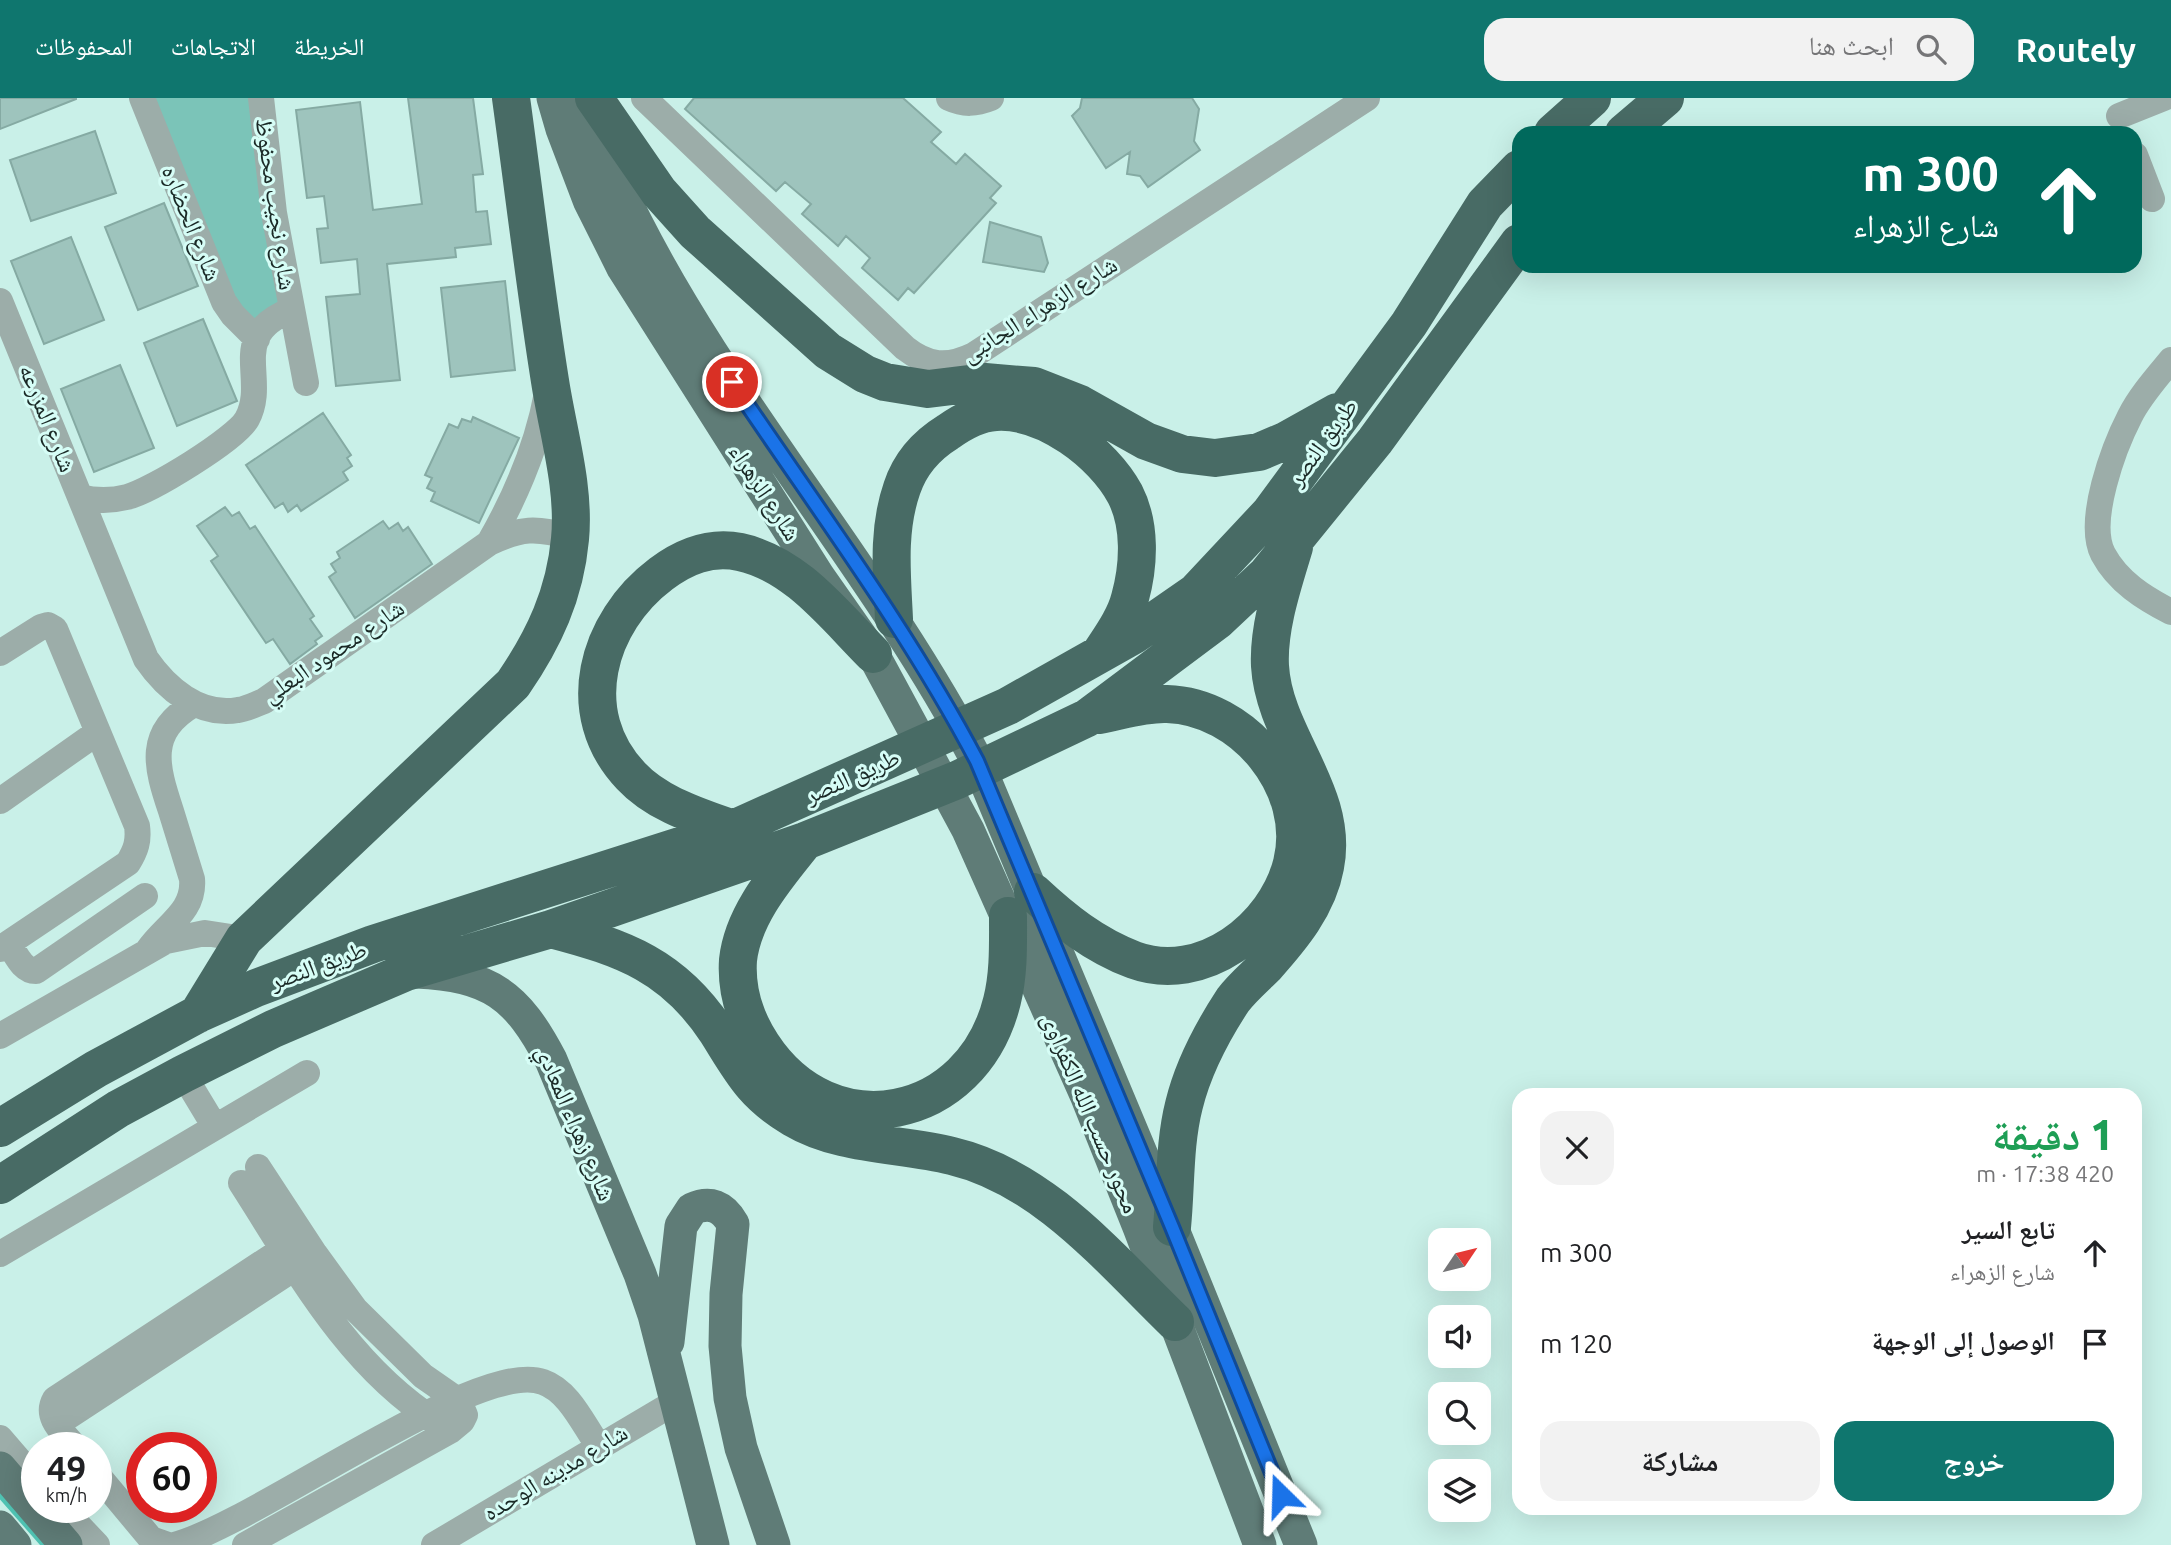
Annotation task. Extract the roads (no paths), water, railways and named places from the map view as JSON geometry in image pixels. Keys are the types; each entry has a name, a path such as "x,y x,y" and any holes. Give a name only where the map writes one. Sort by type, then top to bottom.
{"highway":[{"path":"198,1014 244,939 513,684 535,652 553,615 565,577 570,537 570,500 550,381 511,98"},
{"path":"594,98 659,192 695,232 828,351 865,374 885,382 928,389 985,382 1034,386 1080,404 1146,442 1182,454 1215,458 1259,452 1317,425 1348,405"},
{"path":"1561,126 1592,98"},
{"path":"1632,126 1665,98"},
{"name":"طريق النصر","path":"1,1125 96,1069 198,1014 256,988 373,944 733,829 1008,706 1098,657 1196,592 1270,513 1409,324 1485,204 1512,176"},
{"name":"طريق النصر","path":"0,1185 118,1109 273,1029 406,972 551,929 805,841 957,780 1087,718 1218,620 1267,574 1375,441 1512,253"},
{"path":"894,620 893,520 902,486 917,458 938,438 967,419 997,412 1025,416 1050,425 1084,445 1108,468 1130,507 1136,530 1136,567 1130,600 1098,657"},
{"path":"1172,1227 1183,1107 1194,1075 1211,1036 1235,998 1297,928 1316,897 1325,868 1327,839 1324,814 1316,789 1280,709 1270,666 1283,584 1296,540"},
{"path":"733,829 657,798 631,776 612,751 599,718 596,688 600,656 611,629 629,604 653,580 681,559 710,550 740,552 768,562 793,576 873,653"},
{"path":"805,841 768,888 750,922 738,958 740,999 754,1032 773,1061 817,1096 840,1106 864,1111 888,1111 912,1106 935,1096 964,1070 987,1038 1002,1002 1020,904 1063,920 1098,944 1136,961 1172,965 1208,960 1240,940 1262,920 1280,895 1292,862 1294,827 1287,794 1271,763 1235,726 1203,710 1167,704 1149,705 1087,718"},
{"path":"551,929 624,951 660,970 684,990 705,1016 754,1089 792,1118 817,1131 954,1156 1011,1179 1045,1200 1175,1322"}],"main road":[{"name":"شارع الزهراء","path":"553,98 589,200 623,268 820,577 873,653 895,692"},
{"name":"شارع الزهراء","path":"582,98 608,163 650,253 687,316 931,678"},
{"name":"محور حسب الله الكفراوى","path":"931,678 977,761 999,810 1020,904 1087,1097 1260,1545"},
{"name":"محور حسب الله الكفراوى","path":"895,692 968,830 1020,904 1172,1227 1301,1545"},
{"name":"شارع زهراء المعادي","path":"406,972 448,974 474,980 497,990 519,1010 537,1034 640,1273 667,1357 713,1545"},
{"name":"شارع زهراء المعادي","path":"667,1357 681,1226 692,1209 711,1205 720,1208 733,1224 726,1294 725,1346 730,1398 741,1448 774,1545"},
{"path":"0,1468 66,1545"},
{"path":"0,1527 15,1545"}],"street":[{"name":"شارع الحضاره","path":"142,98 223,302 233,316 257,339"},
{"name":"شارع نجيب محفوظ","path":"261,98 274,213 306,383"},
{"path":"949,98 959,102 978,103 991,98"},
{"name":"شارع الزهراء الجانبى","path":"660,104 905,348 920,359 938,365 957,363 974,355 1367,98"},
{"path":"2119,116 2164,98"},
{"path":"2142,173 2152,199"},
{"name":"شارع المزرعه","path":"0,301 80,497"},
{"name":"شارع نجيب محفوظ","path":"257,339 270,322 291,310"},
{"path":"80,497 115,500 143,491 237,433 253,405 251,359 257,339"},
{"path":"2171,360 2130,415 2106,481 2097,526 2102,552 2123,582 2171,612"},
{"name":"شارع محمود البعلي","path":"489,544 513,501 528,462 542,422 550,381"},
{"name":"شارع محمود البعلي","path":"80,497 146,659 158,677 174,692 194,704 215,710 237,711 264,701 489,544 514,531 543,529 570,537"},
{"path":"0,653 41,627 48,625 55,629 137,826 138,839 135,852 128,863 4,947 27,969 36,971 145,896"},
{"path":"148,950 161,933 183,913 192,896 192,878 157,765 158,750 166,729 181,712 194,704"},
{"path":"0,801 98,732"},
{"path":"0,1036 166,941 193,934 225,934 244,939"},
{"path":"0,1254 307,1073"},
{"path":"183,1074 215,1127"},
{"path":"249,1175 299,1251 365,1364 398,1395 450,1431"},
{"path":"63,1432 51,1412 55,1399 146,1351 299,1251"},
{"path":"245,1545 450,1431 463,1421 465,1415 462,1405 455,1398 423,1376 382,1338 299,1251"},
{"path":"174,1545 261,1504 455,1398 517,1380 545,1382 567,1400 597,1445"},
{"name":"شارع مدينه الوحده","path":"434,1545 597,1445 677,1401"},
{"path":"0,1438 21,1462"},
{"path":"112,1493 151,1539 168,1545"},
{"path":"261,1504 274,1529"},
{"path":"76,1523 97,1545"}],"waterway":[{"path":"0,1495 44,1545"}]}
